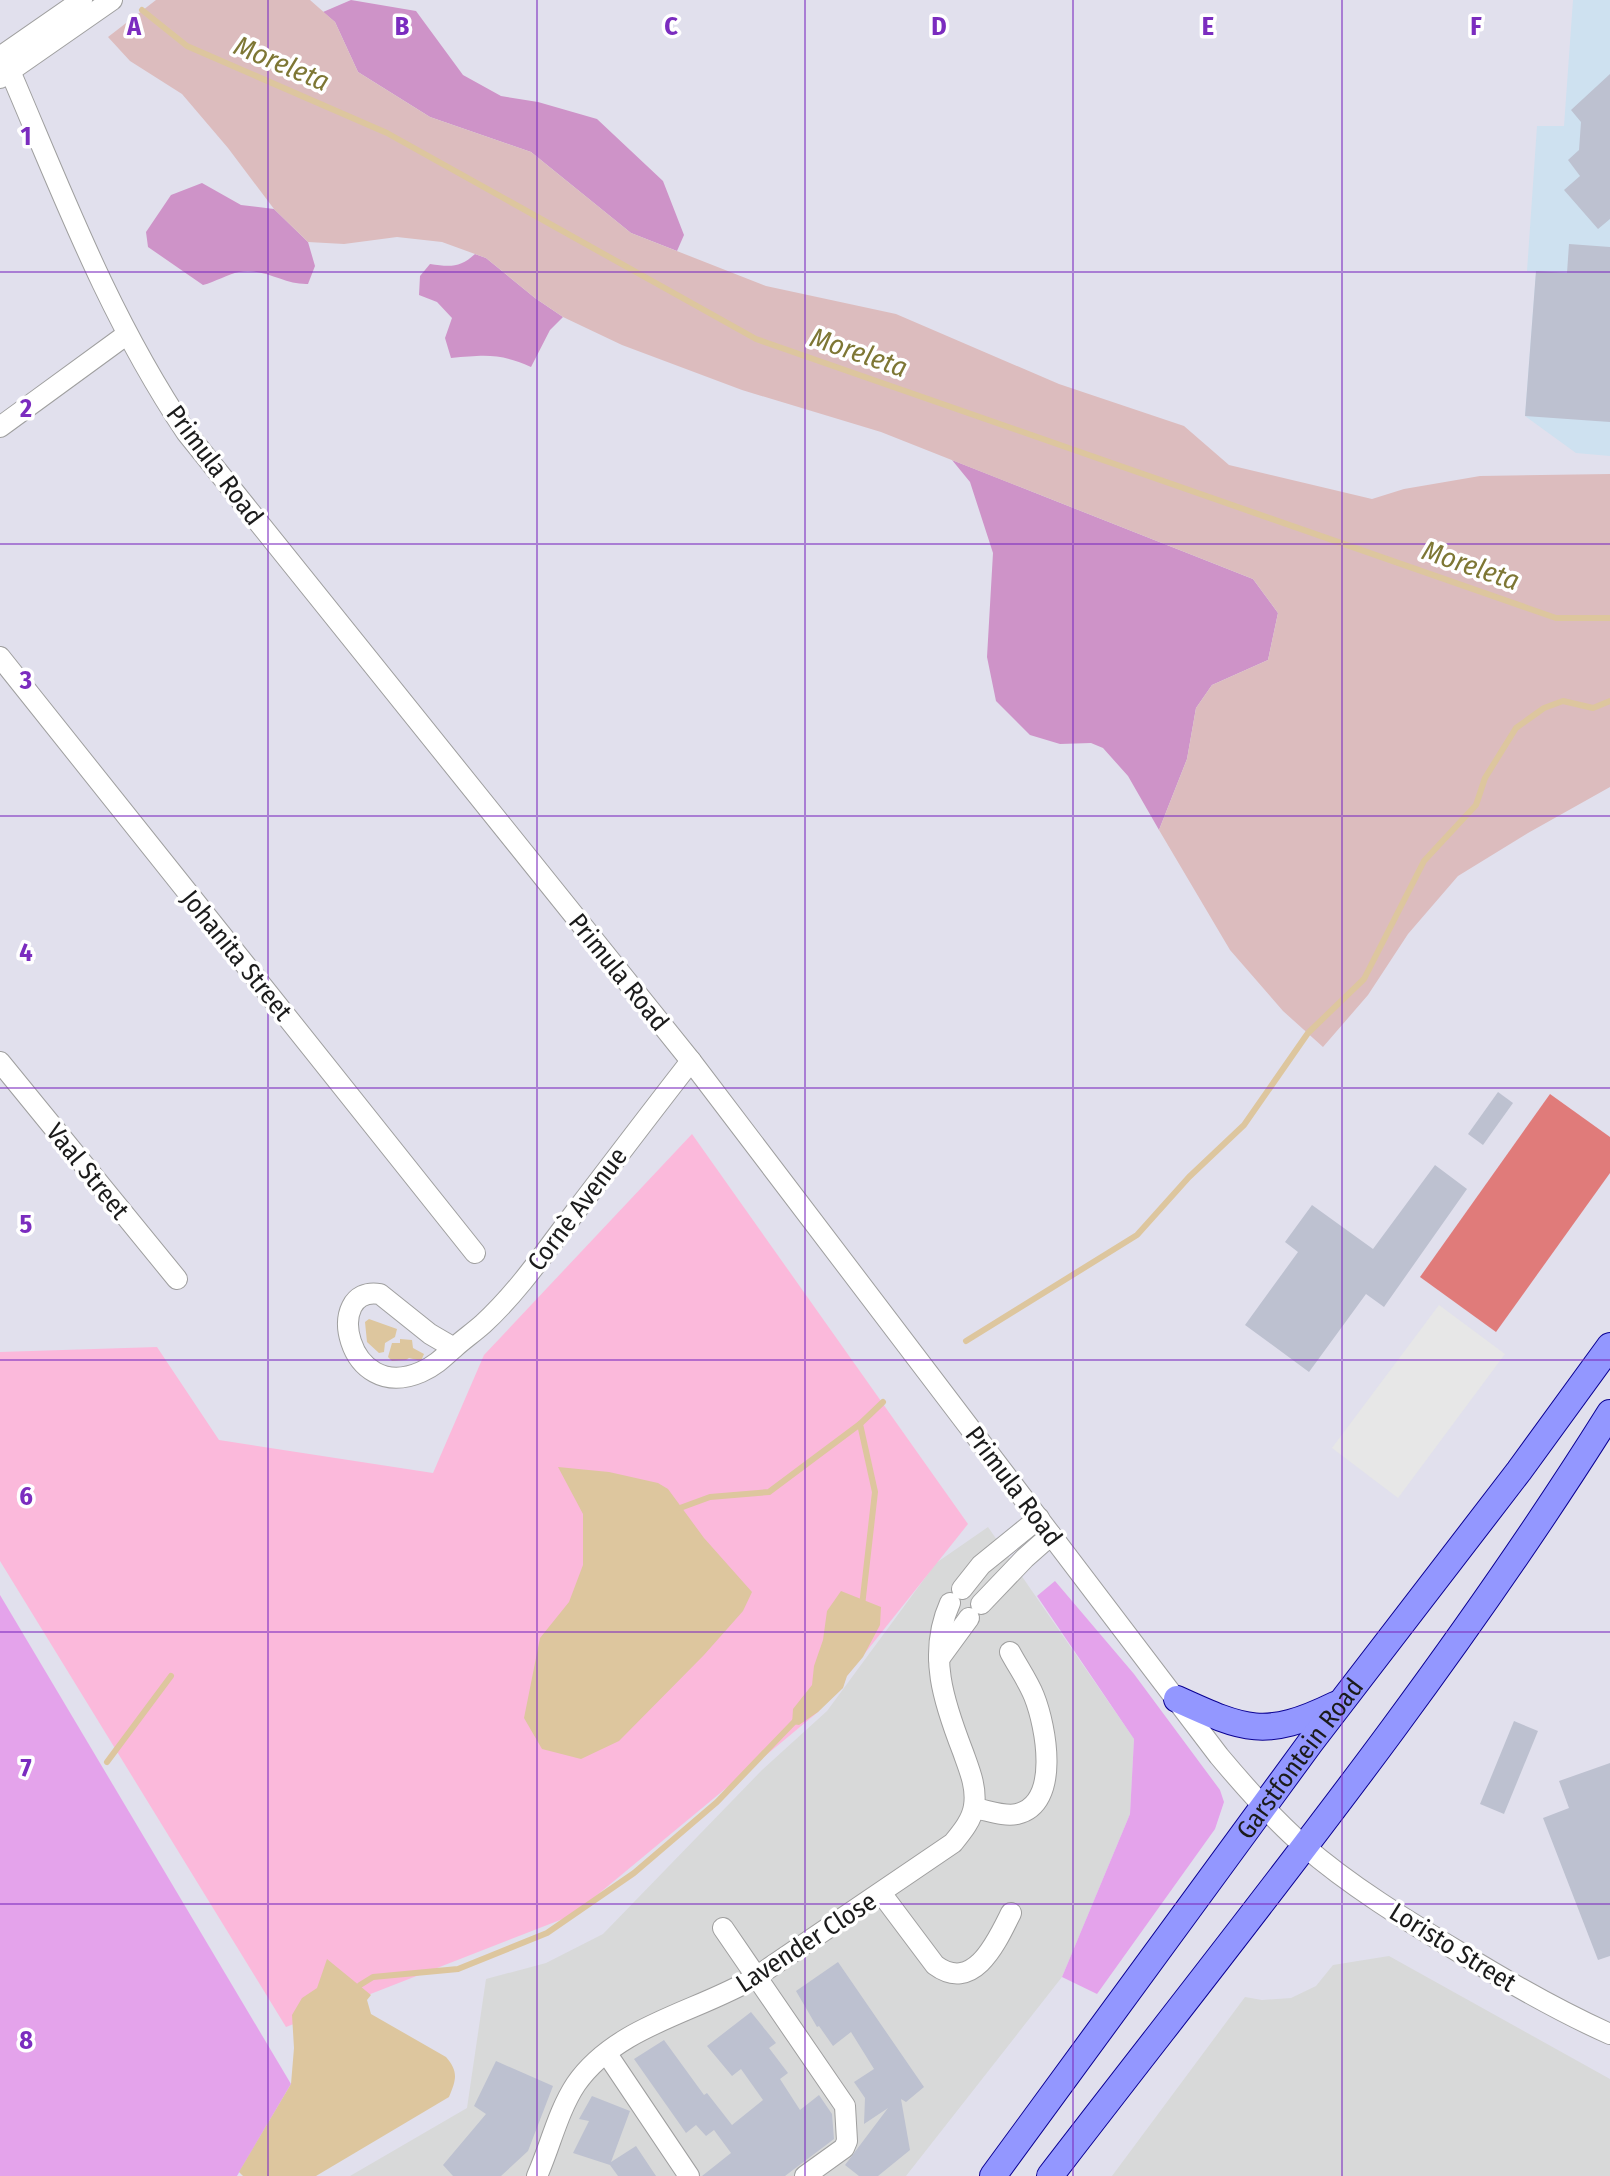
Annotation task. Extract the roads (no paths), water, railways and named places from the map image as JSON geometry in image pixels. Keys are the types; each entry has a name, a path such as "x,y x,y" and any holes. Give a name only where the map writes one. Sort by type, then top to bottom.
{"main road":[{"name":"Garstfontein Road","path":"993,2176 1263,1807 1510,1483 1610,1346"},
{"path":"1050,2176 1377,1751 1547,1514 1610,1413"},
{"path":"1177,1699 1224,1720 1253,1727 1278,1727 1300,1722 1342,1701"}],"street":[{"path":"2,66 82,0"},
{"path":"2,66 112,0"},
{"name":"Primula Road","path":"2,66 126,335 166,401 206,457 691,1061 1219,1756 1263,1807 1304,1846"},
{"path":"0,427 126,335"},
{"name":"Johanita Street","path":"0,657 475,1253"},
{"name":"Cornè Avenue","path":"454,1348 430,1334 380,1294 370,1292 354,1302 349,1322 356,1357 377,1373 390,1377 415,1374 430,1368 483,1324 521,1283 691,1061"},
{"name":"Vaal Street","path":"0,1062 177,1279"},
{"path":"1010,1652 1033,1694 1046,1746 1041,1794 1035,1804 1014,1815 974,1808 972,1777 943,1695 939,1632 956,1596 981,1565 1039,1518"},
{"path":"939,1659 975,1611 1051,1535"},
{"name":"Lavender Close","path":"537,2176 575,2085 607,2054 659,2022 756,1977 953,1843 974,1808"},
{"name":"Loristo Street","path":"1304,1846 1423,1931 1518,1988 1610,2034"},
{"path":"881,1893 935,1965 954,1974 964,1973 986,1956 1011,1913"},
{"path":"723,1928 845,2106 847,2141 844,2148 805,2176"},
{"path":"607,2054 689,2176"}],"waterway":[{"name":"Moreleta","path":"142,10 187,46 387,133 756,339 1556,618 1610,618"},
{"path":"966,1341 1137,1235 1189,1177 1244,1125 1308,1033 1364,979 1424,861 1476,805 1485,778 1516,728 1544,708 1563,701 1593,708 1610,701"},
{"path":"862,1606 875,1492 860,1424 883,1402"},
{"path":"680,1508 710,1497 769,1492 860,1424"},
{"path":"107,1762 171,1676"},
{"path":"360,1985 373,1977 458,1969 547,1933 634,1873 717,1802 795,1721"}]}
